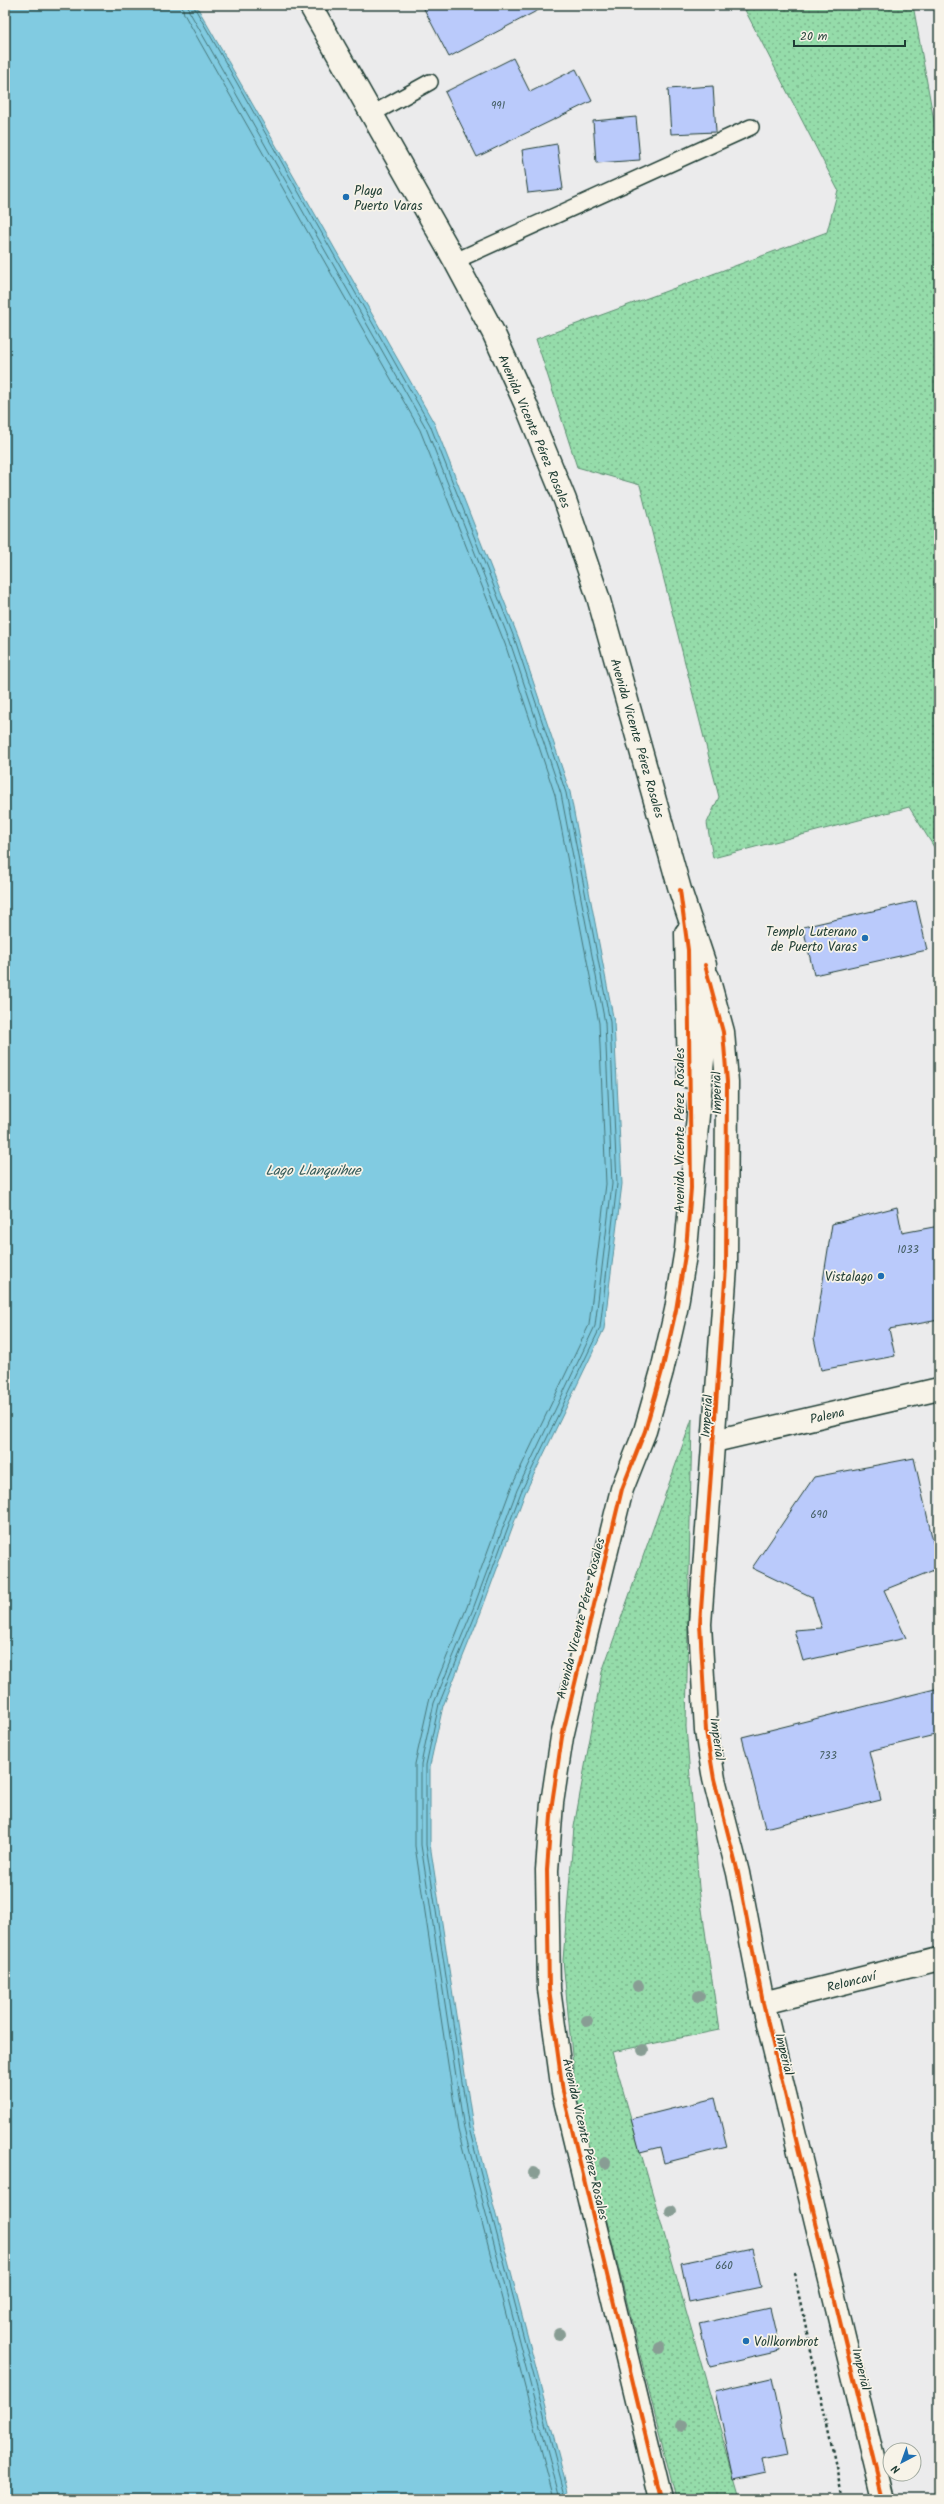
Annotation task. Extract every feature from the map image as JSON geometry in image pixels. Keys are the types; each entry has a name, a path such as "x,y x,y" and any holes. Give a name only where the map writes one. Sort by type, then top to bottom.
{"main road":[{"name":"Avenida Vicente Pérez Rosales","path":"310,5 456,261 517,386 565,500 598,597 680,890 705,965 706,1037 686,1249 676,1310 662,1371 644,1431 622,1489 562,1737 552,1803 546,1870 549,1989 563,2092 661,2499"},
{"name":"Avenida Vicente Pérez Rosales","path":"680,890 688,950 691,1188"},
{"name":"Imperial","path":"688,950 706,1037 727,1082"},
{"name":"Imperial","path":"705,965 723,1032 727,1082 726,1266 714,1440 702,1571 700,1624 701,1678 714,1779 738,1873 763,2004 883,2499"},
{"name":"Palena","path":"714,1440 939,1389"},
{"name":"Reloncaví","path":"763,2004 939,1959"}],"lane":[{"path":"372,114 430,82"},
{"path":"456,261 752,127"}],"green space":[{"path":"761,5 913,5 939,149 939,855 909,807 713,858 707,823 719,797 640,485 577,467 536,339 827,232 838,190 745,10"},
{"path":"692,1419 686,1727 699,1888 719,2030 612,2052 740,2499 676,2499 576,2097 563,1960 574,1827 602,1672"}],"water":[{"name":"Lago Llanquihue","path":"5,5 196,5 434,423 519,639 570,792 614,1022 622,1184 604,1329 525,1493 481,1612 443,1706 430,1765 430,1844 473,2127 570,2499 5,2499"}],"building":[{"path":"422,5 548,5 449,57"},
{"path":"513,58 530,92 576,69 592,101 477,157 445,92"},
{"path":"713,86 716,132 671,134 668,89"},
{"path":"636,117 640,160 596,163 593,121"},
{"path":"557,144 563,189 528,193 522,150"},
{"name":"Templo Luterano de Puerto Varas","path":"916,901 927,950 814,975 803,927"},
{"name":"Vistalago","path":"897,1207 902,1233 939,1226 939,1320 889,1329 895,1356 821,1370 814,1338 832,1224"},
{"path":"914,1458 939,1568 884,1590 906,1638 803,1661 794,1630 822,1628 812,1597 752,1568 814,1477"},
{"path":"939,1688 939,1734 869,1751 881,1800 765,1828 742,1737"},
{"path":"715,2098 727,2147 664,2163 660,2147 640,2152 631,2119"},
{"path":"752,2248 761,2287 689,2302 681,2263"},
{"path":"770,2308 780,2351 710,2367 699,2324"},
{"path":"772,2378 788,2454 763,2459 766,2473 734,2480 715,2391"}],"cycle path":[{"path":"661,2499 563,2092 549,1989 547,1870 552,1803 562,1737 622,1489 645,1431 662,1371 676,1310 686,1249 691,1188 688,950 680,890"},
{"path":"705,965 723,1032 727,1082 726,1267 700,1624 706,1731 714,1779 738,1873 763,2003 883,2499"}],"place":[{"name":"Playa Puerto Varas","path":"346,197"},
{"name":"Templo Luterano de Puerto Varas","path":"865,938"},
{"name":"Vistalago","path":"881,1276"},
{"name":"Vollkornbrot","path":"746,2341"}]}
